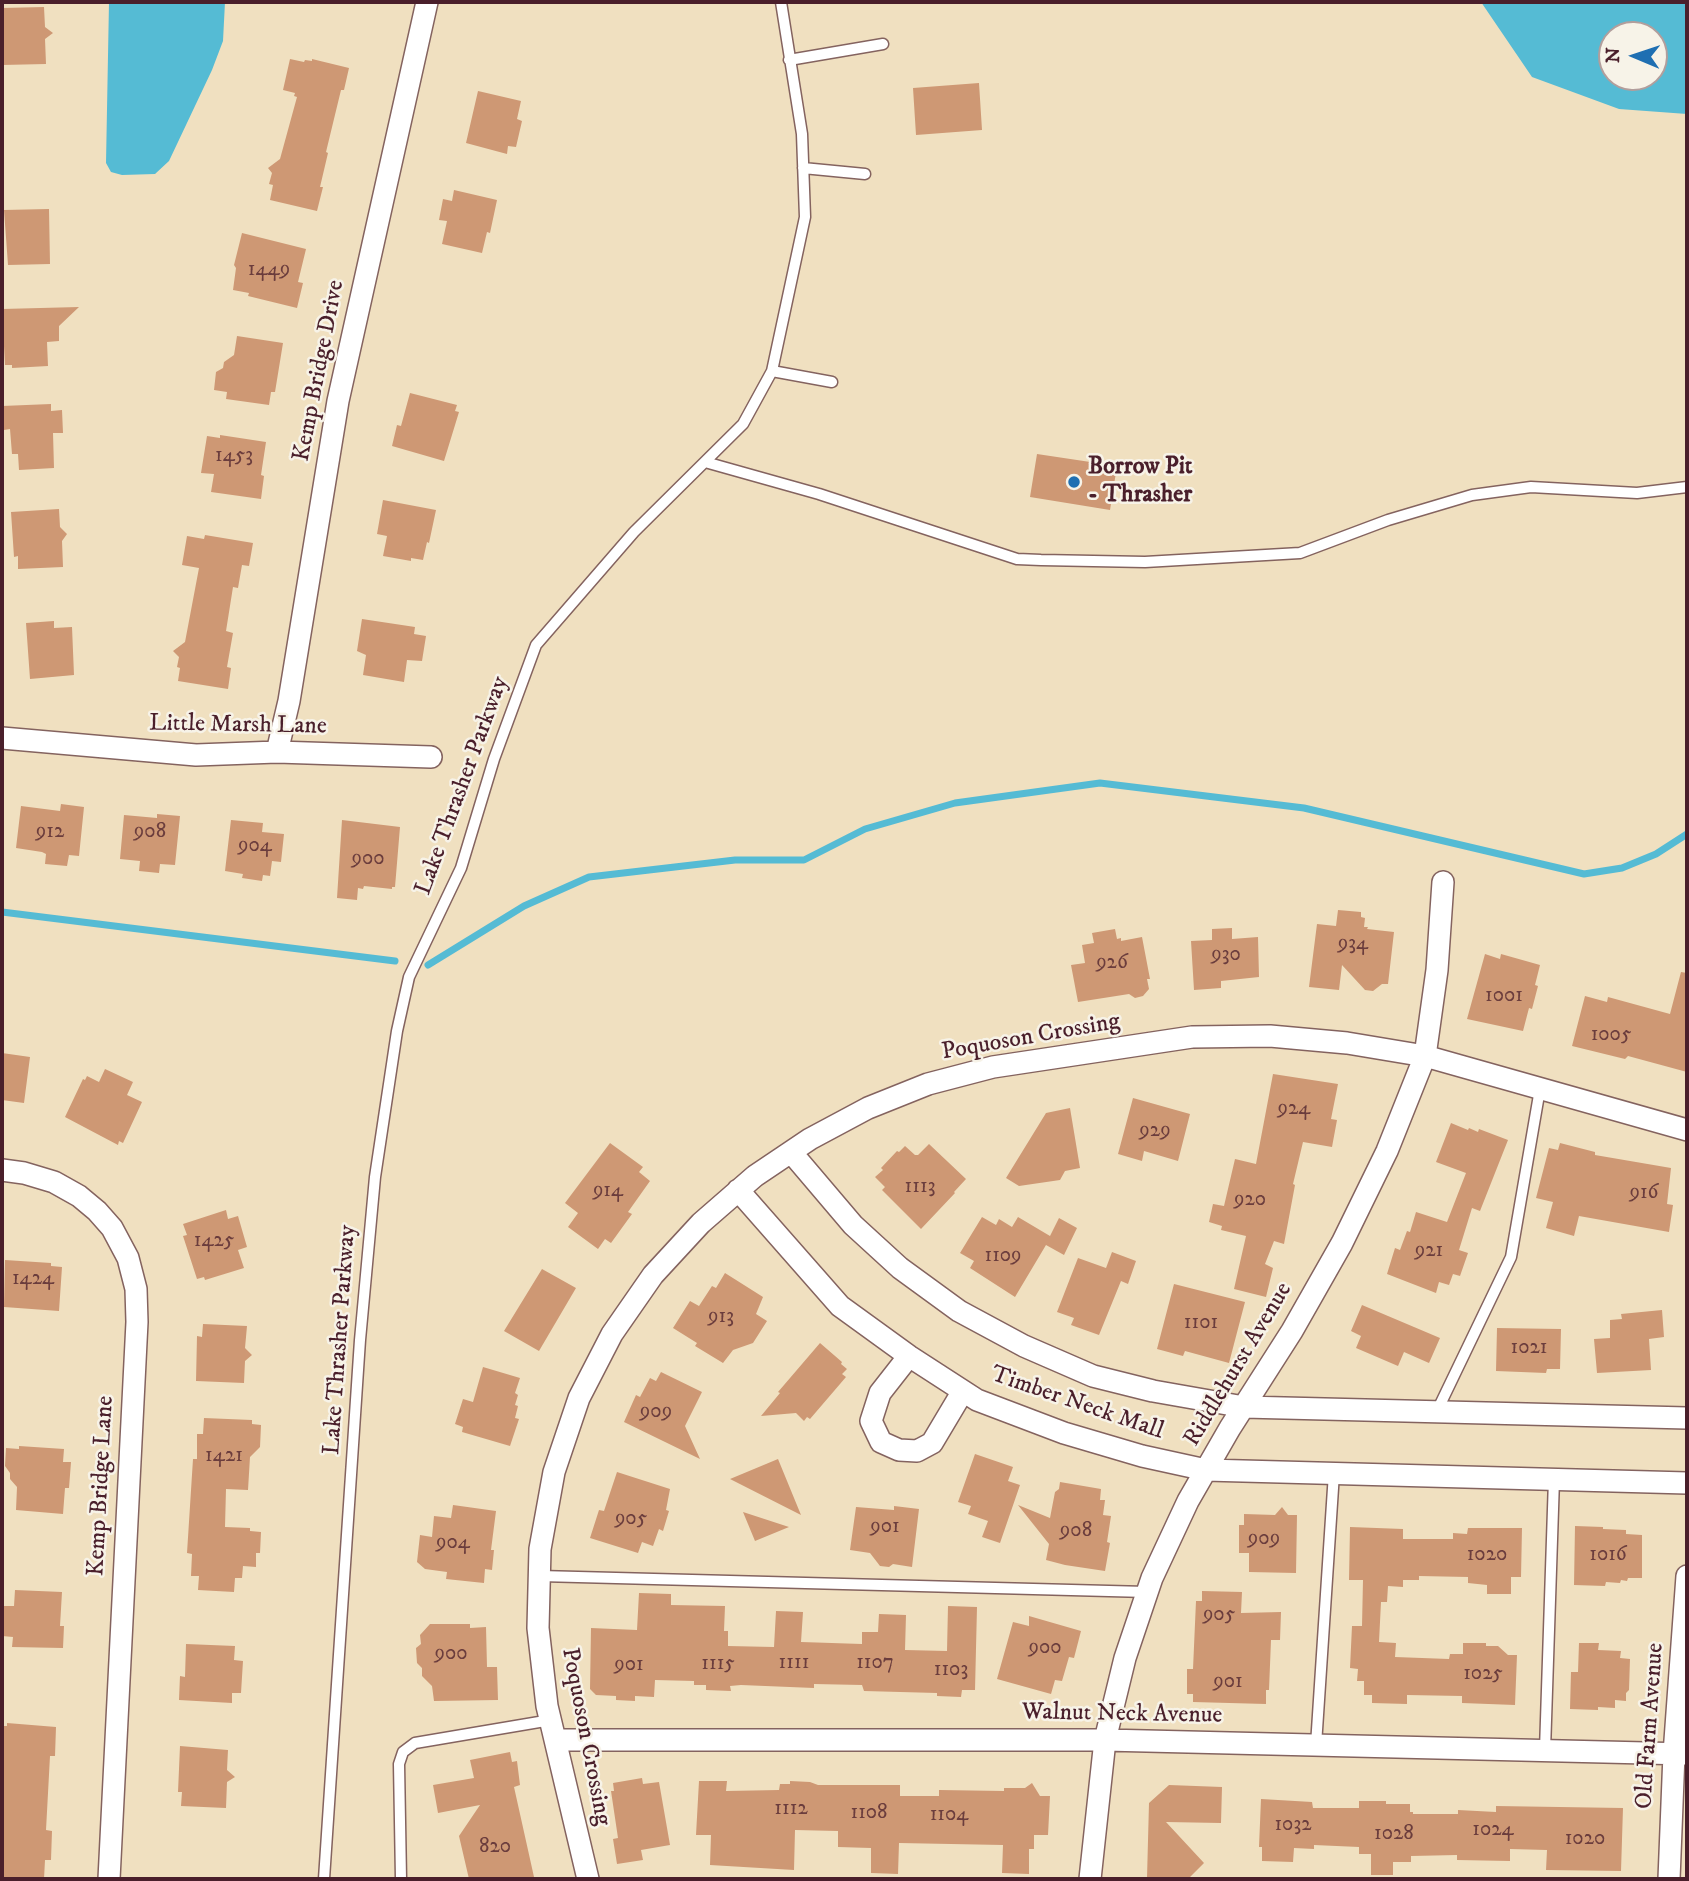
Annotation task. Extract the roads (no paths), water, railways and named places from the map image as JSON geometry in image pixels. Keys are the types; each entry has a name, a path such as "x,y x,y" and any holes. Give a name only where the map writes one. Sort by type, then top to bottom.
{"street":[{"name":"Kemp Bridge Drive","path":"277,752 289,701 341,387 427,2"},
{"name":"Little Marsh Lane","path":"2,738 196,755 277,752 431,757"},
{"name":"Riddlehurst Avenue","path":"1090,1879 1105,1740 1125,1658 1147,1592 1188,1501 1292,1331 1342,1243 1387,1151 1425,1056 1437,970 1443,882"},
{"name":"Poquoson Crossing","path":"588,1879 553,1730 538,1628 540,1549 554,1472 579,1398 612,1334 653,1275 701,1223 755,1176 868,1108 928,1084 993,1067 1192,1037 1283,1037 1347,1043 1425,1056 1687,1130"},
{"name":"Timber Neck Mall","path":"791,1152 853,1225 900,1268 958,1311 1024,1346 1093,1376 1153,1391 1244,1406 1687,1418"},
{"name":"Kemp Bridge Lane","path":"2,1170 54,1182 79,1196 97,1211 112,1228 128,1258 136,1289 137,1322 109,1879"},
{"name":"Timber Neck Mall","path":"738,1190 841,1306 909,1356 977,1399 1065,1433 1142,1456 1206,1470 1687,1483"},
{"path":"909,1356 880,1393 871,1421 881,1442 899,1450 917,1451 932,1443 963,1391"},
{"name":"Old Farm Avenue","path":"1669,1879 1680,1754 1687,1576"},
{"name":"Walnut Neck Avenue","path":"553,1730 1680,1754"}],"lane":[{"name":"Lake Thrasher Parkway","path":"324,1879 360,1340 375,1177 397,1031 409,977 461,868 494,759 536,645 634,532 743,424 772,371 805,217 803,134 781,2"},
{"path":"789,60 883,44"},
{"path":"803,168 865,174"},
{"path":"772,371 832,382"},
{"path":"705,462 820,494 1017,559 1041,560 1146,562 1300,553 1388,520 1472,495 1531,487 1637,493 1687,487"},
{"path":"1437,1411 1511,1257 1540,1089"},
{"path":"1316,1745 1334,1473"},
{"path":"1545,1750 1555,1479"},
{"path":"540,1576 1147,1592"},
{"path":"401,1879 399,1764 402,1752 415,1743 553,1730"}],"water":[{"path":"109,2 225,2 223,41 212,70 169,161 155,174 122,175 111,172 106,163"},
{"path":"1481,2 1687,2 1687,114 1619,109 1532,77"}],"waterway":[{"path":"428,965 524,906 589,877 735,860 804,860 865,829 955,803 1100,783 1304,808 1584,874 1622,868 1656,854 1687,834"},
{"path":"2,912 395,961"}],"place":[{"name":"Borrow Pit - Thrasher","path":"1074,482"}]}
